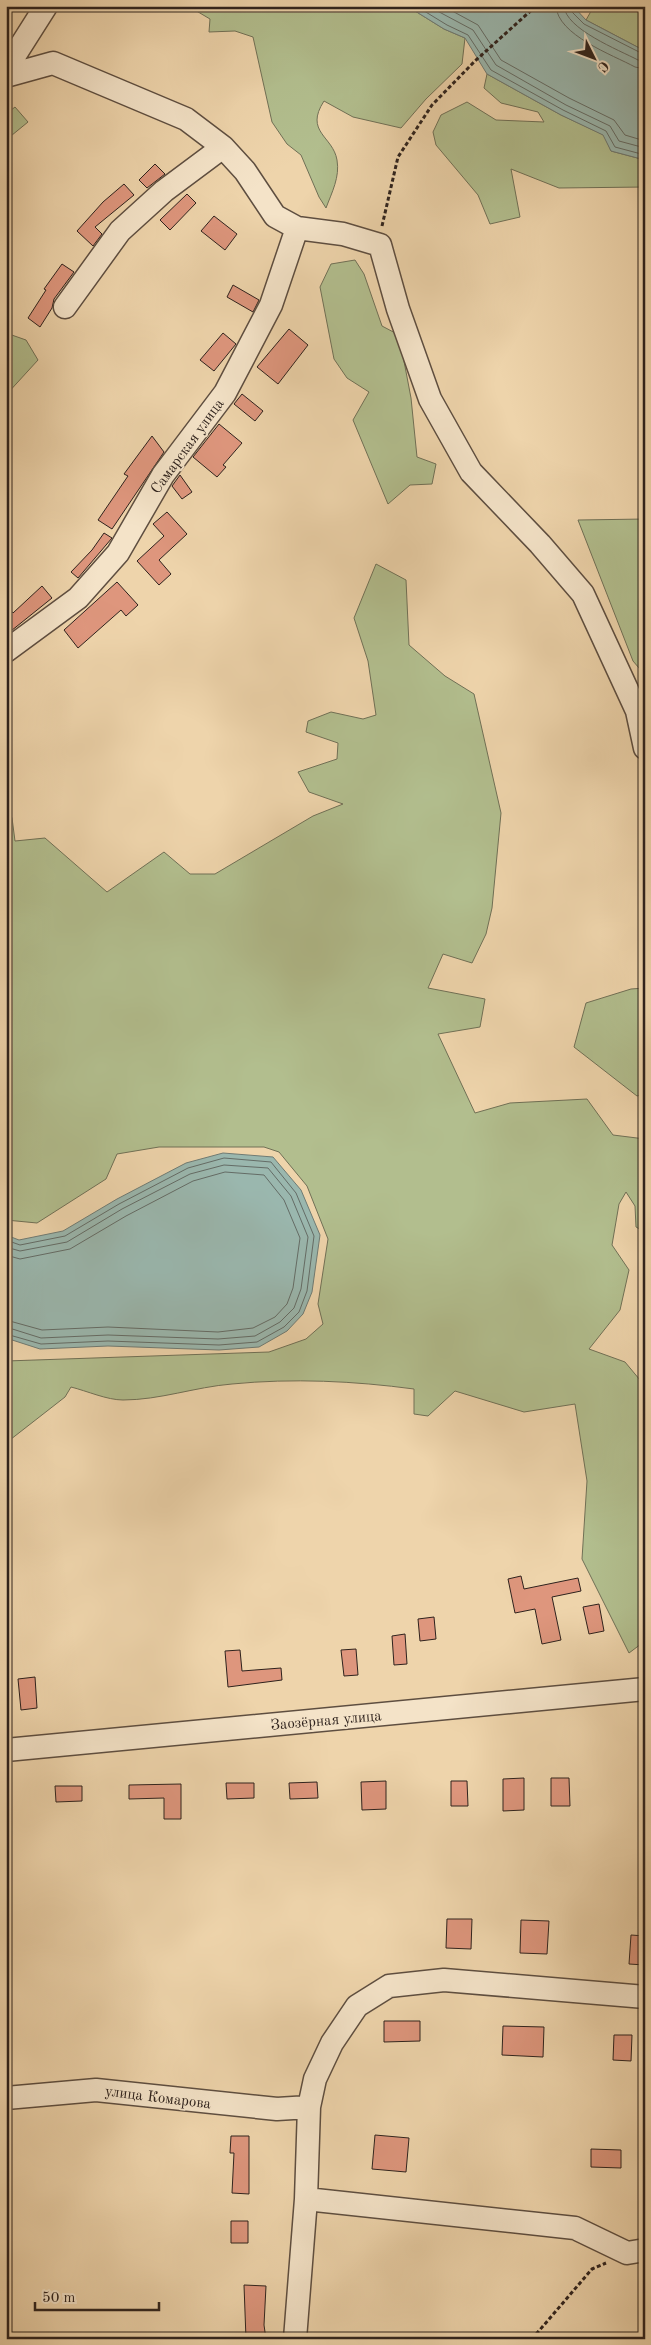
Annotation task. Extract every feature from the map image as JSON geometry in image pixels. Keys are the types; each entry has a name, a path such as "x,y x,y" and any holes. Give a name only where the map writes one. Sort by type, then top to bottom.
{"street":[{"path":"6,69 20,50 46,6"},
{"path":"6,76 53,63 186,119 223,147 245,171 275,216 297,228 343,234 380,245 398,309 430,399 471,472 540,544 583,594 641,721 645,748"},
{"path":"66,307 120,230 164,191 223,147"},
{"name":"Самарская улица","path":"6,651 78,598 118,553 162,475 225,393 271,305 297,228"},
{"name":"Заозёрная улица","path":"6,1750 645,1690"},
{"path":"295,2339 306,2200 310,2107 315,2079 332,2043 357,2006 389,1986 444,1980 645,1997"},
{"name":"улица Комарова","path":"6,2098 96,2090 277,2110 310,2107"},
{"path":"306,2200 575,2228 636,2252"}],"path":[{"path":"380,245 384,210 398,157 432,105 475,61 536,6"},
{"path":"532,2339 592,2269 636,2252"}],"green space":[{"path":"188,6 407,6 444,29 465,38 462,64 426,99 401,128 353,117 324,101 319,111 318,127 334,152 338,166 335,184 326,208 319,197 301,155 287,144 272,122 253,37 235,31 209,32 210,19"},
{"path":"594,6 645,6 645,51 586,20"},
{"path":"487,74 561,115 604,135 611,151 645,160 645,187 559,188 511,169 520,217 490,224 478,195 436,145 433,132 441,115 467,102 496,120 544,122 538,112 501,103 484,88"},
{"path":"15,107 28,122 6,140 6,114"},
{"path":"355,260 364,274 382,326 399,335 411,398 417,457 436,464 432,484 410,485 388,504 353,420 369,392 347,378 334,359 320,287 331,264"},
{"path":"6,333 26,340 38,360 6,395"},
{"path":"645,519 645,675 633,661 578,520"},
{"path":"376,564 406,580 409,645 445,676 474,694 501,813 492,908 486,934 472,963 443,954 428,988 485,999 480,1027 438,1034 475,1113 510,1103 587,1099 613,1135 645,1139 645,1232 636,1227 635,1206 626,1192 619,1204 612,1245 629,1270 620,1310 589,1349 625,1362 645,1386 645,1641 629,1653 582,1559 587,1481 575,1404 524,1412 455,1391 428,1416 414,1414 414,1389 369,1384 323,1381 255,1382 218,1386 150,1398 123,1400 104,1397 71,1387 65,1397 6,1443 6,1361 269,1352 306,1339 323,1324 318,1304 328,1239 307,1186 279,1152 264,1147 159,1147 117,1154 106,1179 37,1223 6,1220 6,804 12,818 15,841 45,838 107,892 164,852 190,874 215,874 313,816 343,804 309,792 298,772 337,759 338,743 306,732 308,721 331,712 363,719 376,715 368,661 354,618"},
{"path":"645,988 645,1094 637,1096 574,1047 586,1003 631,989"}],"water":[{"path":"407,6 573,6 586,20 645,51 645,160 611,151 603,135 561,115 487,74 465,38 444,29"},
{"path":"223,1153 273,1157 301,1190 320,1235 312,1292 303,1314 287,1331 259,1347 219,1350 108,1346 40,1349 6,1338 6,1235 19,1240 63,1231 117,1199 186,1163"}],"building":[{"path":"155,164 165,174 147,188 139,180"},
{"path":"124,184 134,195 95,227 102,234 93,246 77,231 103,202"},
{"path":"187,194 196,203 170,230 160,220"},
{"path":"214,216 237,234 225,250 201,231"},
{"path":"62,264 74,272 54,299 52,308 40,327 28,318 46,290 44,289"},
{"path":"233,285 259,300 253,312 227,297"},
{"path":"289,329 308,345 278,384 257,367"},
{"path":"223,333 236,344 214,371 200,360"},
{"path":"242,394 263,411 255,421 234,404"},
{"path":"219,424 242,443 223,465 226,467 217,477 193,457"},
{"path":"152,436 164,452 112,529 98,520 128,476 124,474"},
{"path":"180,475 192,492 182,499 172,486"},
{"path":"167,512 187,534 159,560 171,574 159,585 137,561 164,536 153,524"},
{"path":"104,533 112,538 78,578 71,572 92,550"},
{"path":"117,582 138,605 126,616 121,610 78,648 64,630"},
{"path":"42,586 52,598 6,635 6,605 13,613"},
{"path":"521,1576 524,1589 578,1578 581,1591 552,1597 561,1640 542,1644 535,1609 515,1613 508,1579"},
{"path":"599,1604 604,1631 589,1634 583,1607"},
{"path":"434,1617 436,1639 420,1641 418,1619"},
{"path":"405,1634 407,1664 394,1665 392,1636"},
{"path":"356,1649 358,1675 344,1676 341,1650"},
{"path":"240,1650 242,1671 281,1668 282,1680 228,1687 225,1651"},
{"path":"35,1677 37,1708 21,1710 18,1679"},
{"path":"524,1778 524,1810 503,1811 503,1779"},
{"path":"551,1778 569,1778 570,1806 551,1806"},
{"path":"386,1781 386,1809 362,1810 361,1782"},
{"path":"451,1781 467,1781 468,1806 451,1806"},
{"path":"317,1782 318,1798 290,1799 289,1783"},
{"path":"226,1783 254,1783 254,1798 227,1799"},
{"path":"181,1784 181,1819 164,1819 164,1798 129,1799 129,1785"},
{"path":"55,1786 82,1786 82,1801 56,1802"},
{"path":"447,1919 472,1919 471,1949 446,1948"},
{"path":"521,1920 549,1921 547,1954 520,1953"},
{"path":"631,1935 645,1936 645,1965 629,1964"},
{"path":"384,2021 420,2021 420,2041 384,2042"},
{"path":"503,2026 544,2027 543,2057 502,2055"},
{"path":"614,2035 632,2035 631,2061 613,2060"},
{"path":"375,2135 409,2138 406,2172 372,2169"},
{"path":"231,2136 249,2136 249,2194 232,2193 234,2153 230,2153"},
{"path":"591,2149 621,2150 621,2168 591,2167"},
{"path":"231,2221 248,2221 248,2243 231,2243"},
{"path":"244,2285 266,2286 264,2325 266,2339 246,2339"}]}
